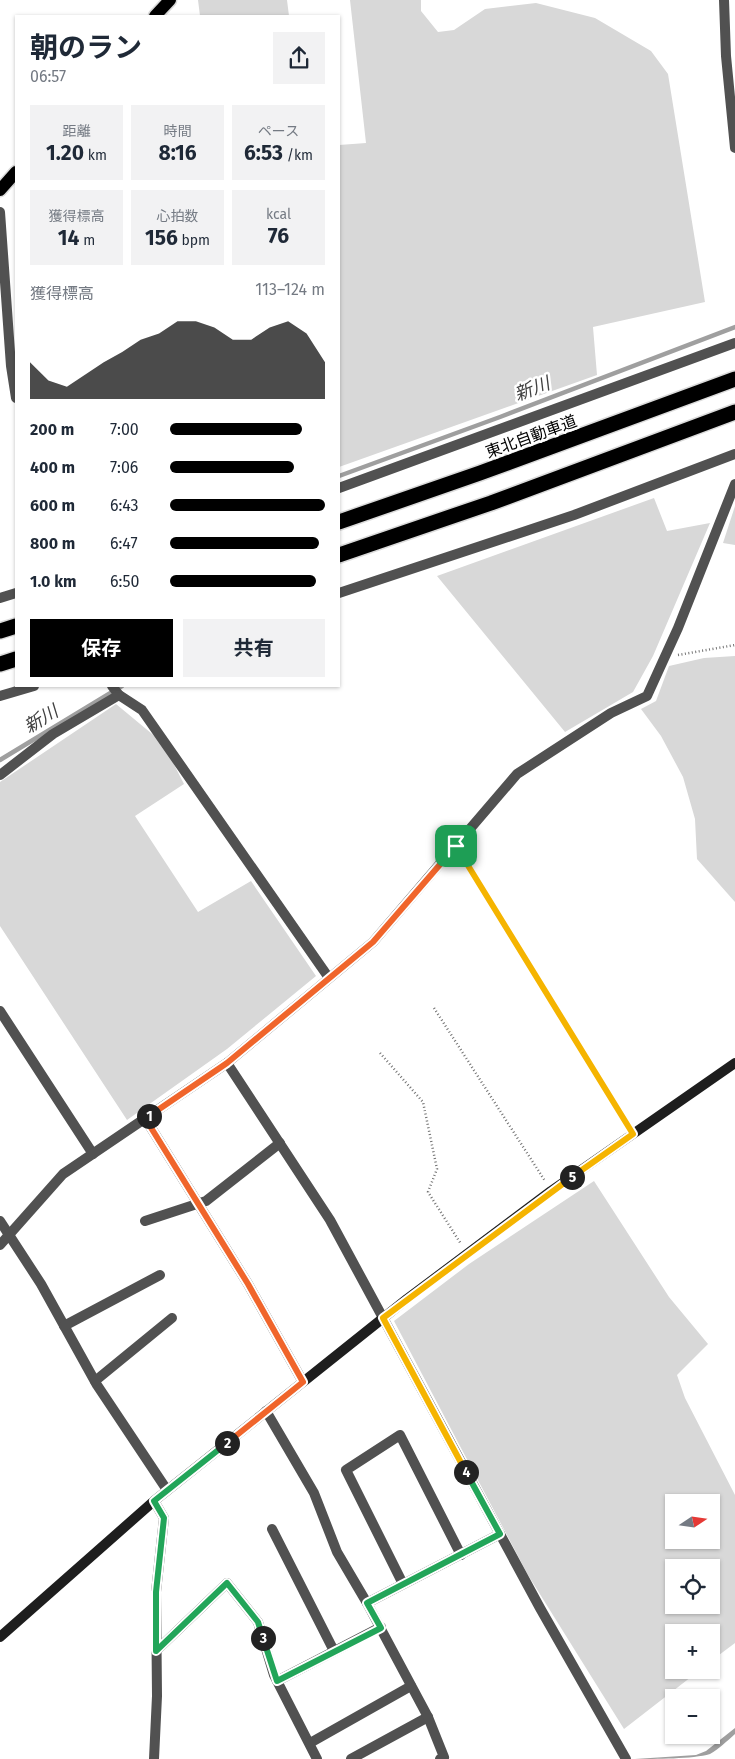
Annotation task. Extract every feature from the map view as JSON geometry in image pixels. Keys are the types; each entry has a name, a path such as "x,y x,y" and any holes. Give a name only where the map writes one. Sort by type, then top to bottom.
{"highway":[{"name":"東北自動車道","path":"340,522 517,460 735,379"},
{"path":"340,555 491,502 735,412"},
{"path":"0,631 15,626"},
{"path":"0,664 15,659"}],"main road":[{"path":"156,15 170,0"},
{"path":"0,190 15,173"}],"street":[{"path":"724,0 726,56 735,148"},
{"path":"0,212 11,366 15,392"},
{"path":"340,488 735,343"},
{"path":"340,593 574,515 735,454"},
{"path":"0,1245 63,1174 227,1063 373,942 518,774 611,713 646,696 664,658 735,484"},
{"path":"0,598 15,593"},
{"path":"0,696 31,687"},
{"path":"113,687 119,695 142,710 329,978"},
{"path":"0,775 54,734 119,695"},
{"path":"0,1011 92,1154"},
{"path":"227,1063 330,1220 500,1534 626,1758"},
{"path":"0,1637 167,1490 383,1318 551,1191 735,1063"},
{"path":"145,1118 248,1284 303,1382"},
{"path":"145,1221 206,1201 280,1144"},
{"path":"0,1221 95,1381 167,1490"},
{"path":"64,1326 160,1275"},
{"path":"95,1381 172,1318"},
{"path":"266,1411 314,1493 337,1552 381,1628 428,1717 444,1757 440,1759"},
{"path":"403,1584 346,1470 400,1435 461,1555"},
{"path":"154,1501 164,1518 156,1592 154,1759"},
{"path":"272,1529 334,1651"},
{"path":"367,1603 500,1534"},
{"path":"156,1651 227,1583 258,1622 277,1681 318,1759"},
{"path":"277,1681 381,1628"},
{"path":"310,1743 411,1686"},
{"path":"351,1759 428,1717"}],"path":[{"path":"664,658 735,645"},
{"path":"456,846 633,1134"},
{"path":"434,1008 551,1191"},
{"path":"380,1053 423,1102 437,1169 428,1192 468,1254"}],"shaded area":[{"path":"198,0 287,0 289,15 200,15"},
{"path":"350,0 421,0 421,11 438,32 454,30 485,9 536,3 595,18 651,51 668,74 705,302 593,327 597,375 340,467 340,145 366,143"},
{"path":"654,498 667,531 710,523 653,656 633,692 565,732 437,576"},
{"path":"735,506 735,545 723,543"},
{"path":"735,656 735,902 697,859 695,819 683,777 661,736 641,709 656,701 669,666 704,658"},
{"path":"116,704 163,743 184,784 135,816 198,912 251,881 316,976 227,1049 127,1120 0,926 0,782"},
{"path":"594,1181 669,1297 708,1344 677,1375 685,1398 735,1495 735,1643 720,1654 720,1624 665,1624 665,1679 688,1679 676,1689 665,1689 665,1697 624,1729 528,1575 394,1321 469,1264"},
{"path":"735,1728 735,1734 710,1754 684,1758 635,1759 696,1755 706,1751 715,1744 720,1744 720,1740"}],"waterway":[{"name":"新川","path":"340,476 735,327"},
{"name":"新川","path":"0,760 120,687"}],"route":[{"path":"456,846 633,1134 547,1194 383,1318 500,1534 367,1603 381,1628 277,1681 258,1622 227,1583 156,1651 156,1592 164,1518 154,1501 303,1382 248,1284 145,1118 227,1063 373,942 456,846"}]}
